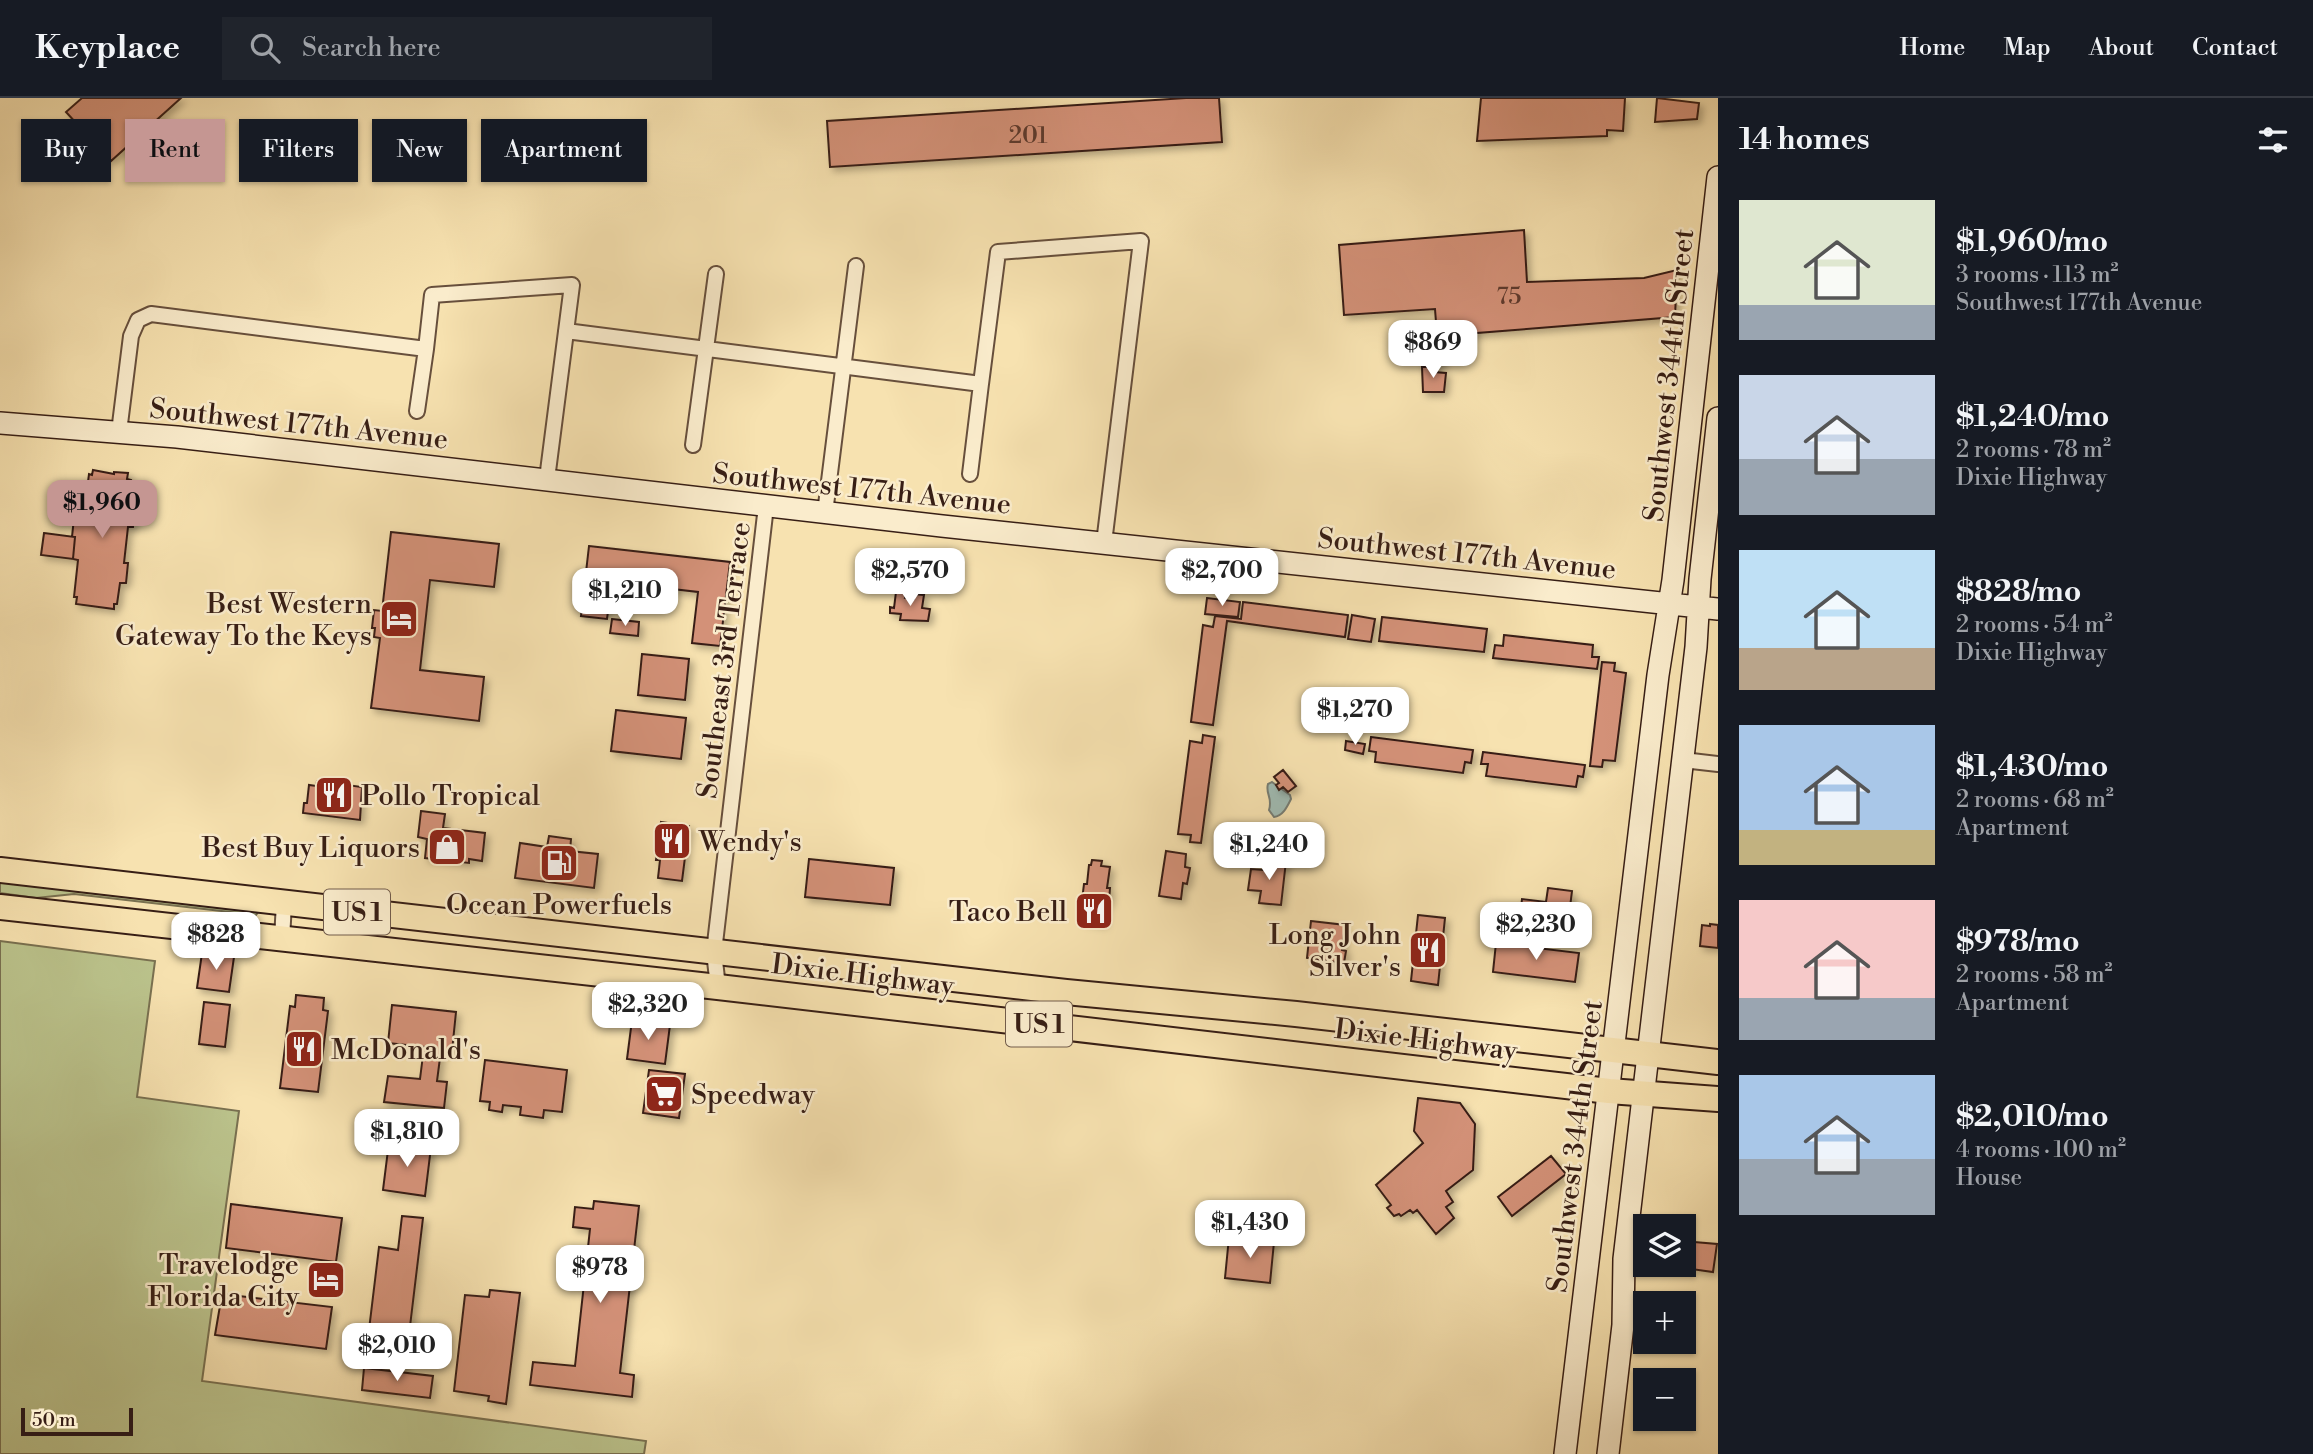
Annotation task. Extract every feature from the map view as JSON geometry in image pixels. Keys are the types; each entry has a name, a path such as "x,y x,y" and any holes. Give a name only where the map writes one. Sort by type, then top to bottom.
{"highway":[{"name":"Dixie Highway","path":"0,870 1066,992 1284,1012 1718,1062"},
{"name":"Dixie Highway","path":"0,907 1609,1091 1718,1099"}],"main road":[{"name":"Southwest 344th Street","path":"1565,1454 1718,177"},
{"name":"Southwest 344th Street","path":"1608,1454 1642,1093 1683,760 1708,608 1718,418"},
{"name":"Southwest 177th Avenue","path":"0,423 119,432 825,513 1708,608"}],"street":[{"path":"970,474 998,251 1140,241 1104,543"},
{"path":"825,513 856,266"},
{"path":"693,445 716,274"},
{"path":"417,411 432,295 572,285 547,479"},
{"path":"119,432 131,336 138,320 151,314 426,349"},
{"path":"566,331 981,384"},
{"name":"Southeast 3rd Terrace","path":"718,987 714,952 766,506"},
{"path":"1683,760 1718,764"},
{"path":"282,939 284,903"}],"green space":[{"path":"0,879 259,911 256,915 74,894 36,898 0,893"},
{"path":"0,941 155,961 137,1097 239,1111 202,1381 646,1441 644,1454 0,1454"}],"water":[{"path":"1272,782 1290,795 1291,799 1282,813 1274,817 1269,810 1267,790 1268,784"}],"building":[{"path":"82,98 181,98 158,119 125,119 125,148 111,161 111,119 72,119 66,112"},
{"path":"1219,98 1222,142 830,167 827,121"},
{"path":"1481,98 1625,98 1623,131 1607,130 1607,136 1477,141"},
{"path":"1657,98 1699,103 1697,119 1655,122"},
{"path":"1524,230 1527,282 1644,278 1677,270 1675,317 1452,335 1452,349 1438,349 1435,309 1344,315 1339,245"},
{"path":"1443,353 1443,364 1421,365 1421,354"},
{"path":"1422,367 1434,367 1434,372 1446,373 1444,392 1423,392"},
{"path":"93,470 114,474 128,473 127,479 131,480 123,516 134,517 133,527 128,527 124,563 128,563 126,583 120,583 114,609 76,604 77,597 74,597 78,560 73,559 75,508 80,508 80,504 85,505 89,474 92,475"},
{"name":"Best Western Gateway To the Keys","path":"391,532 499,544 494,587 430,580 420,670 484,677 479,721 371,708 380,638 374,637 375,628 372,628 374,610 382,611"},
{"path":"44,533 75,537 73,559 41,555"},
{"path":"589,546 730,562 720,646 692,643 698,592 612,582 607,619 581,616"},
{"path":"896,592 906,593 905,598 914,599 914,594 924,595 922,608 930,609 928,621 900,620 901,614 890,613 890,607 894,608"},
{"path":"1207,598 1240,602 1238,617 1205,614"},
{"path":"1243,602 1348,615 1345,637 1227,621 1213,725 1191,722 1203,625 1213,627 1215,616 1241,619"},
{"path":"1352,615 1375,619 1371,642 1348,639"},
{"path":"1382,617 1487,629 1484,652 1379,641"},
{"path":"612,619 639,622 638,636 610,633"},
{"path":"1504,635 1593,645 1592,657 1599,657 1597,669 1493,658 1495,645 1503,646"},
{"path":"642,654 689,659 685,700 638,695"},
{"path":"1602,662 1615,663 1614,671 1626,673 1615,761 1603,760 1602,767 1590,766"},
{"path":"616,710 686,718 681,759 611,751"},
{"path":"1203,735 1215,737 1201,843 1190,842 1191,835 1178,834 1190,741 1202,743"},
{"path":"1371,737 1473,750 1471,763 1465,762 1463,773 1375,762 1376,752 1369,751"},
{"path":"1346,741 1365,744 1363,754 1345,750"},
{"path":"1483,752 1585,765 1583,777 1578,776 1576,787 1486,776 1488,764 1481,764"},
{"path":"1283,770 1296,786 1288,792 1283,787 1279,790 1276,785 1279,783 1274,777"},
{"name":"Pollo Tropical","path":"317,781 362,787 360,820 303,813 309,785 316,786"},
{"path":"421,811 445,814 443,828 485,833 482,861 469,859 469,863 425,858 427,839 418,837"},
{"name":"Wendy's","path":"661,822 689,826 682,881 658,878 660,860 656,860"},
{"path":"549,836 571,839 570,851 598,854 594,888 515,878 520,843 547,847"},
{"path":"1166,851 1186,854 1185,867 1190,868 1187,884 1183,883 1181,899 1159,896"},
{"path":"809,859 894,868 890,905 805,897"},
{"path":"1264,859 1286,861 1281,905 1259,903 1261,891 1248,890 1251,869 1263,870"},
{"path":"1092,860 1102,861 1101,866 1110,867 1107,888 1110,888 1109,902 1106,902 1103,923 1082,920 1084,884 1087,884"},
{"path":"1548,888 1572,891 1567,931 1519,925 1522,899 1546,902"},
{"name":"Long John Silver's","path":"1418,915 1445,918 1438,985 1411,981"},
{"path":"1311,921 1345,925 1342,950 1346,951 1344,963 1307,958"},
{"path":"1702,925 1718,925 1718,948 1700,946"},
{"path":"1496,943 1579,953 1575,982 1493,972"},
{"path":"202,953 234,957 229,992 197,988"},
{"name":"McDonald's","path":"296,995 324,998 323,1010 328,1011 318,1092 280,1088 290,1006 295,1007"},
{"path":"204,1002 230,1005 225,1047 199,1044"},
{"path":"392,1005 456,1012 452,1051 441,1050 437,1081 447,1082 444,1108 384,1102 388,1076 420,1079 424,1047 388,1043"},
{"name":"Speedway","path":"632,1020 670,1025 665,1064 627,1059"},
{"path":"485,1060 567,1070 562,1112 544,1110 543,1118 520,1115 521,1107 503,1105 502,1112 489,1110 490,1102 480,1101"},
{"name":"Speedway","path":"649,1070 685,1074 679,1118 643,1113"},
{"path":"1418,1098 1460,1103 1475,1124 1473,1170 1446,1191 1453,1202 1446,1207 1454,1218 1436,1234 1417,1210 1394,1216 1387,1208 1391,1205 1376,1185 1423,1143 1414,1131"},
{"path":"389,1142 431,1147 425,1196 383,1190"},
{"path":"1551,1156 1566,1174 1512,1216 1498,1197"},
{"path":"594,1201 639,1206 620,1373 634,1375 632,1397 530,1385 533,1362 575,1366 590,1229 573,1227 575,1207 593,1209"},
{"path":"594,1201 639,1206 620,1373 634,1375 632,1397 530,1385 533,1362 575,1366 590,1229 573,1227 575,1207 593,1209"},
{"path":"231,1204 342,1218 336,1262 226,1248"},
{"path":"402,1216 423,1218 405,1368 365,1363 379,1247 398,1250"},
{"path":"1229,1237 1274,1242 1270,1283 1225,1278"},
{"path":"1696,1242 1717,1244 1713,1272 1696,1270"},
{"path":"490,1290 520,1293 506,1404 488,1401 489,1396 454,1391 465,1295 489,1297"},
{"path":"490,1290 520,1293 506,1404 488,1401 489,1396 454,1391 465,1295 489,1297"},
{"path":"222,1294 332,1307 326,1349 215,1335"},
{"path":"364,1368 433,1376 430,1398 362,1390"}],"place":[{"name":"Best Western Gateway To the Keys","path":"399,619"},
{"name":"Pollo Tropical","path":"334,795"},
{"name":"Wendy's","path":"672,841"},
{"name":"Best Buy Liquors","path":"447,847"},
{"name":"Ocean Powerfuels","path":"559,863"},
{"name":"Taco Bell","path":"1094,911"},
{"name":"Long John Silver's","path":"1428,950"},
{"name":"McDonald's","path":"304,1049"},
{"name":"Speedway","path":"664,1094"},
{"name":"Travelodge Florida City","path":"326,1280"}]}
